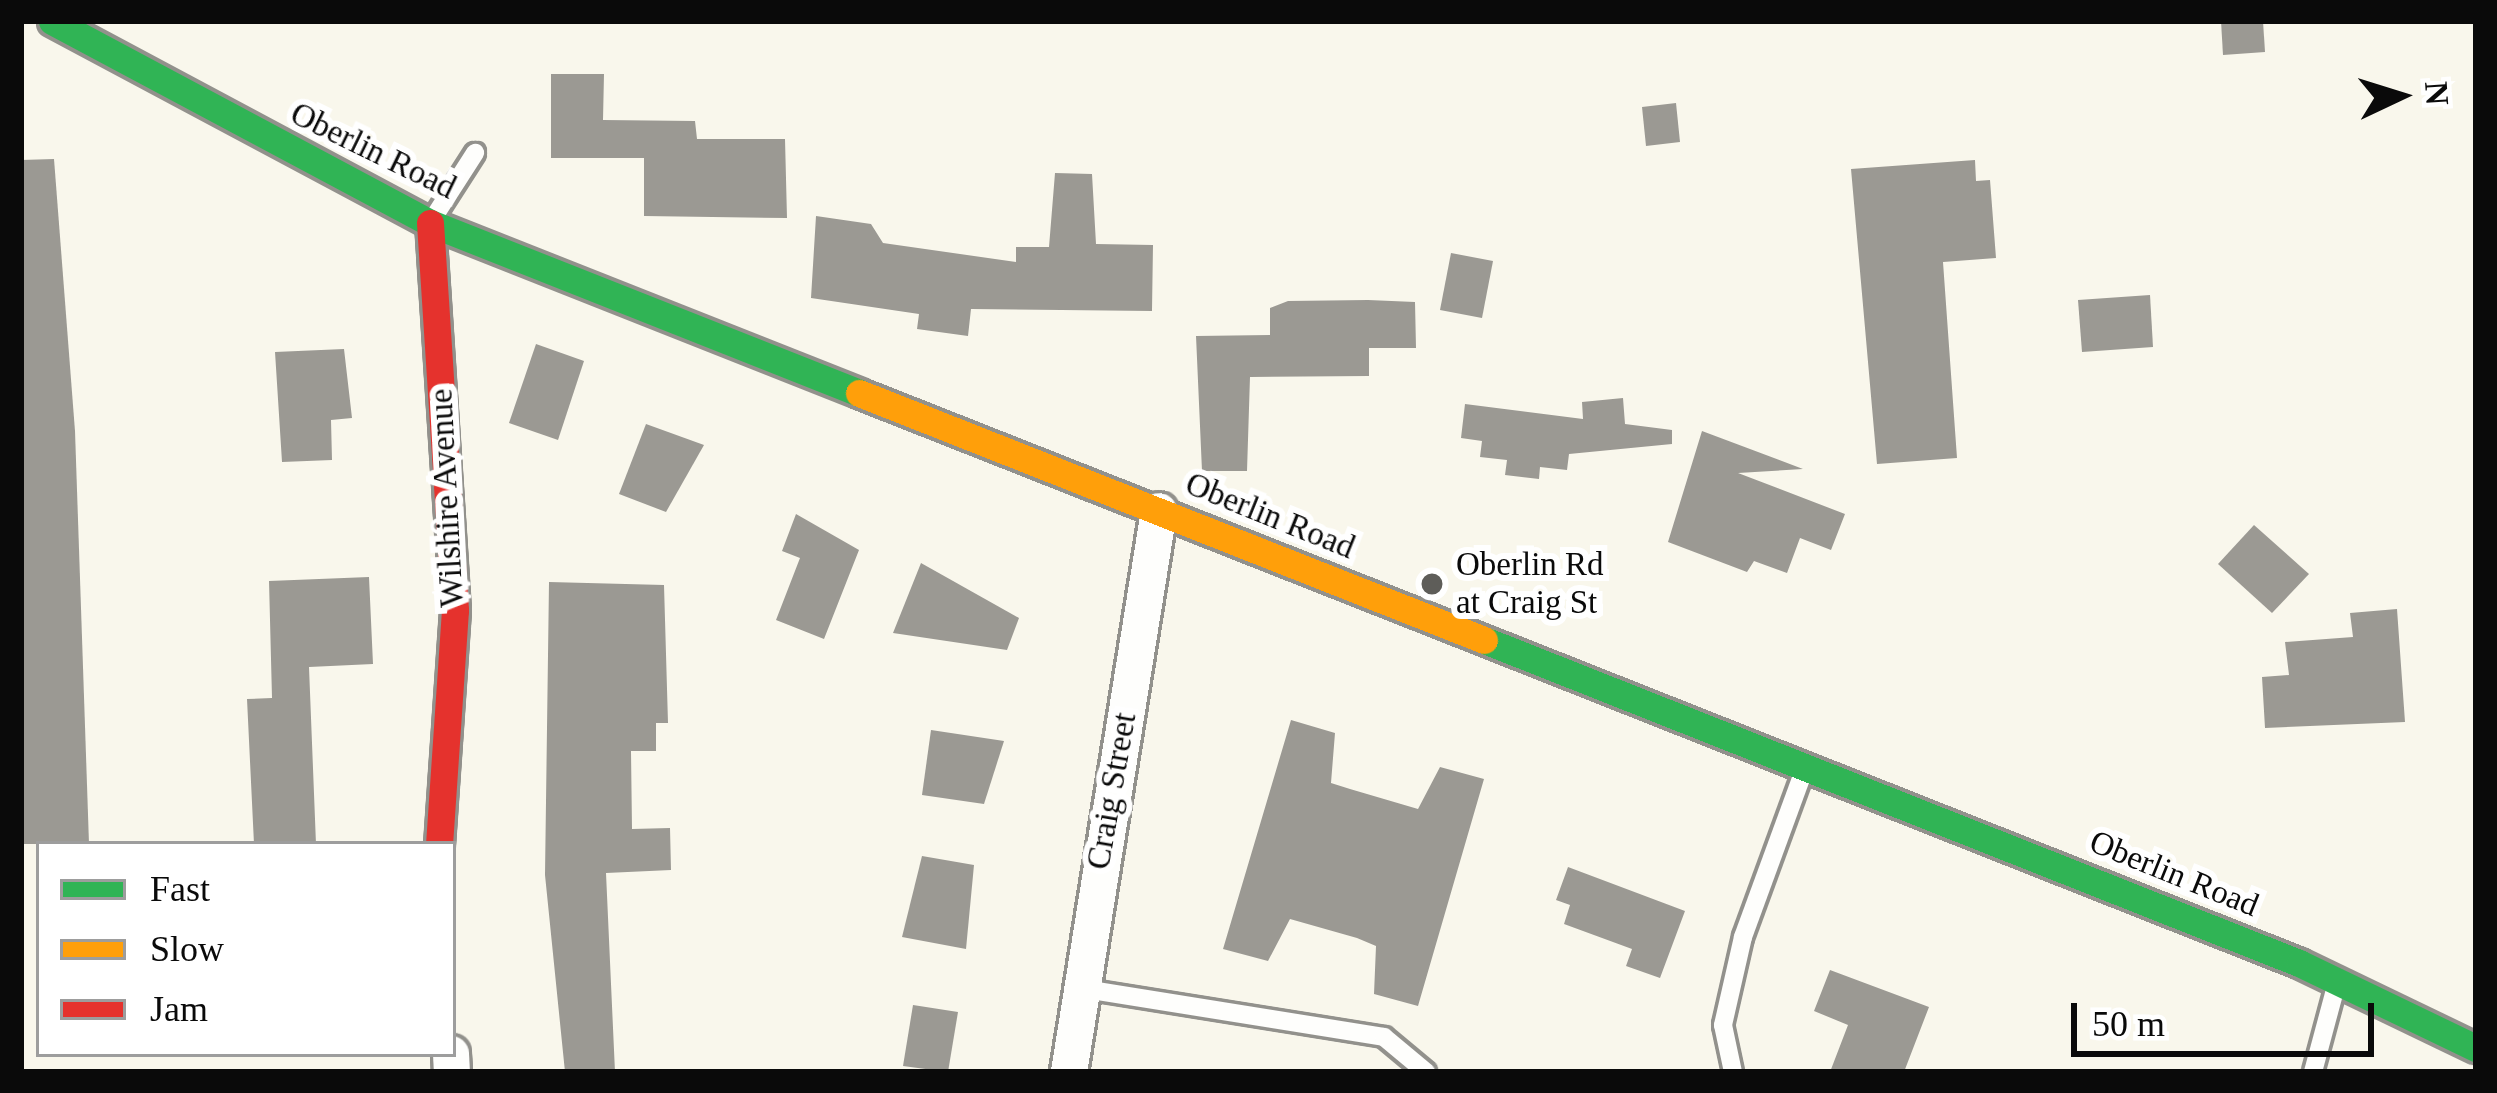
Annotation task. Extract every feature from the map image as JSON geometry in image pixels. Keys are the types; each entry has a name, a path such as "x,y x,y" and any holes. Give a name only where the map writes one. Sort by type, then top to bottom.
{"main road":[{"name":"Oberlin Road","path":"71,26 430,223 1806,766 2338,981 2476,1048"},
{"name":"Wilshire Avenue","path":"430,223 455,610 436,758 439,841"}],"street":[{"name":"Craig Street","path":"1069,1072 1159,511"}],"lane":[{"path":"430,223 475,153"},
{"path":"1733,1072 1723,1025 1743,937 1806,766"},
{"path":"2313,1072 2338,981"},
{"path":"1079,988 1384,1037 1426,1072"}],"building":[{"path":"2221,21 2263,21 2265,52 2223,55"},
{"path":"551,74 604,74 603,120 695,121 697,139 785,139 787,218 644,216 644,158 551,158"},
{"path":"1676,103 1680,142 1646,146 1642,107"},
{"path":"54,159 75,431 89,841 21,844 21,160"},
{"path":"1975,160 1976,181 1990,180 1996,258 1943,262 1957,458 1877,464 1851,169"},
{"path":"1055,173 1092,174 1096,244 1153,245 1152,311 971,309 968,336 917,329 919,314 811,298 816,216 871,224 883,243 1016,262 1016,247 1049,247"},
{"path":"1451,253 1493,261 1482,318 1440,310"},
{"path":"2150,295 2153,347 2082,352 2078,300"},
{"path":"1288,301 1415,302 1416,348 1369,348 1369,376 1250,377 1247,471 1202,471 1196,336 1270,335 1270,308"},
{"path":"536,344 584,361 558,440 509,423"},
{"path":"344,349 352,418 331,420 332,460 282,462 275,352"},
{"path":"1623,398 1625,424 1672,430 1672,444 1569,454 1567,470 1540,467 1539,479 1505,475 1507,460 1480,457 1482,441 1461,438 1465,404 1583,419 1582,402"},
{"path":"646,424 704,445 666,512 619,494"},
{"path":"1702,431 1803,469 1738,473 1845,514 1831,550 1800,538 1787,573 1754,561 1747,572 1668,542"},
{"path":"796,514 859,550 824,639 776,620 800,558 782,551"},
{"path":"2254,525 2309,574 2272,613 2218,564"},
{"path":"921,563 1019,618 1007,650 893,633"},
{"path":"369,577 373,664 309,667 316,841 254,841 247,699 272,698 269,581"},
{"path":"549,582 664,585 668,723 656,723 656,751 631,751 632,829 670,828 671,870 606,873 615,1072 565,1072 545,875"},
{"path":"2397,609 2405,722 2265,728 2262,677 2289,675 2285,642 2353,637 2350,613"},
{"path":"1291,720 1335,733 1331,783 1350,789 1418,809 1440,767 1484,779 1418,1006 1374,994 1376,946 1357,938 1290,919 1268,961 1223,949"},
{"path":"931,730 1004,741 984,804 922,795"},
{"path":"922,856 974,865 966,949 902,937"},
{"path":"1568,867 1685,911 1660,978 1626,966 1632,949 1564,924 1570,905 1556,900"},
{"path":"1830,970 1929,1007 1904,1072 1830,1072 1848,1025 1814,1011"},
{"path":"913,1005 958,1012 948,1072 903,1066"}],"traffic: fast":[{"path":"52,21 430,223 859,393"},
{"path":"1484,640 2299,963 2476,1048"}],"traffic: slow":[{"path":"859,393 1484,640"}],"traffic: jam":[{"path":"430,223 455,610 439,841"}],"place":[{"name":"Oberlin Rd at Craig St","path":"1432,584"}]}
